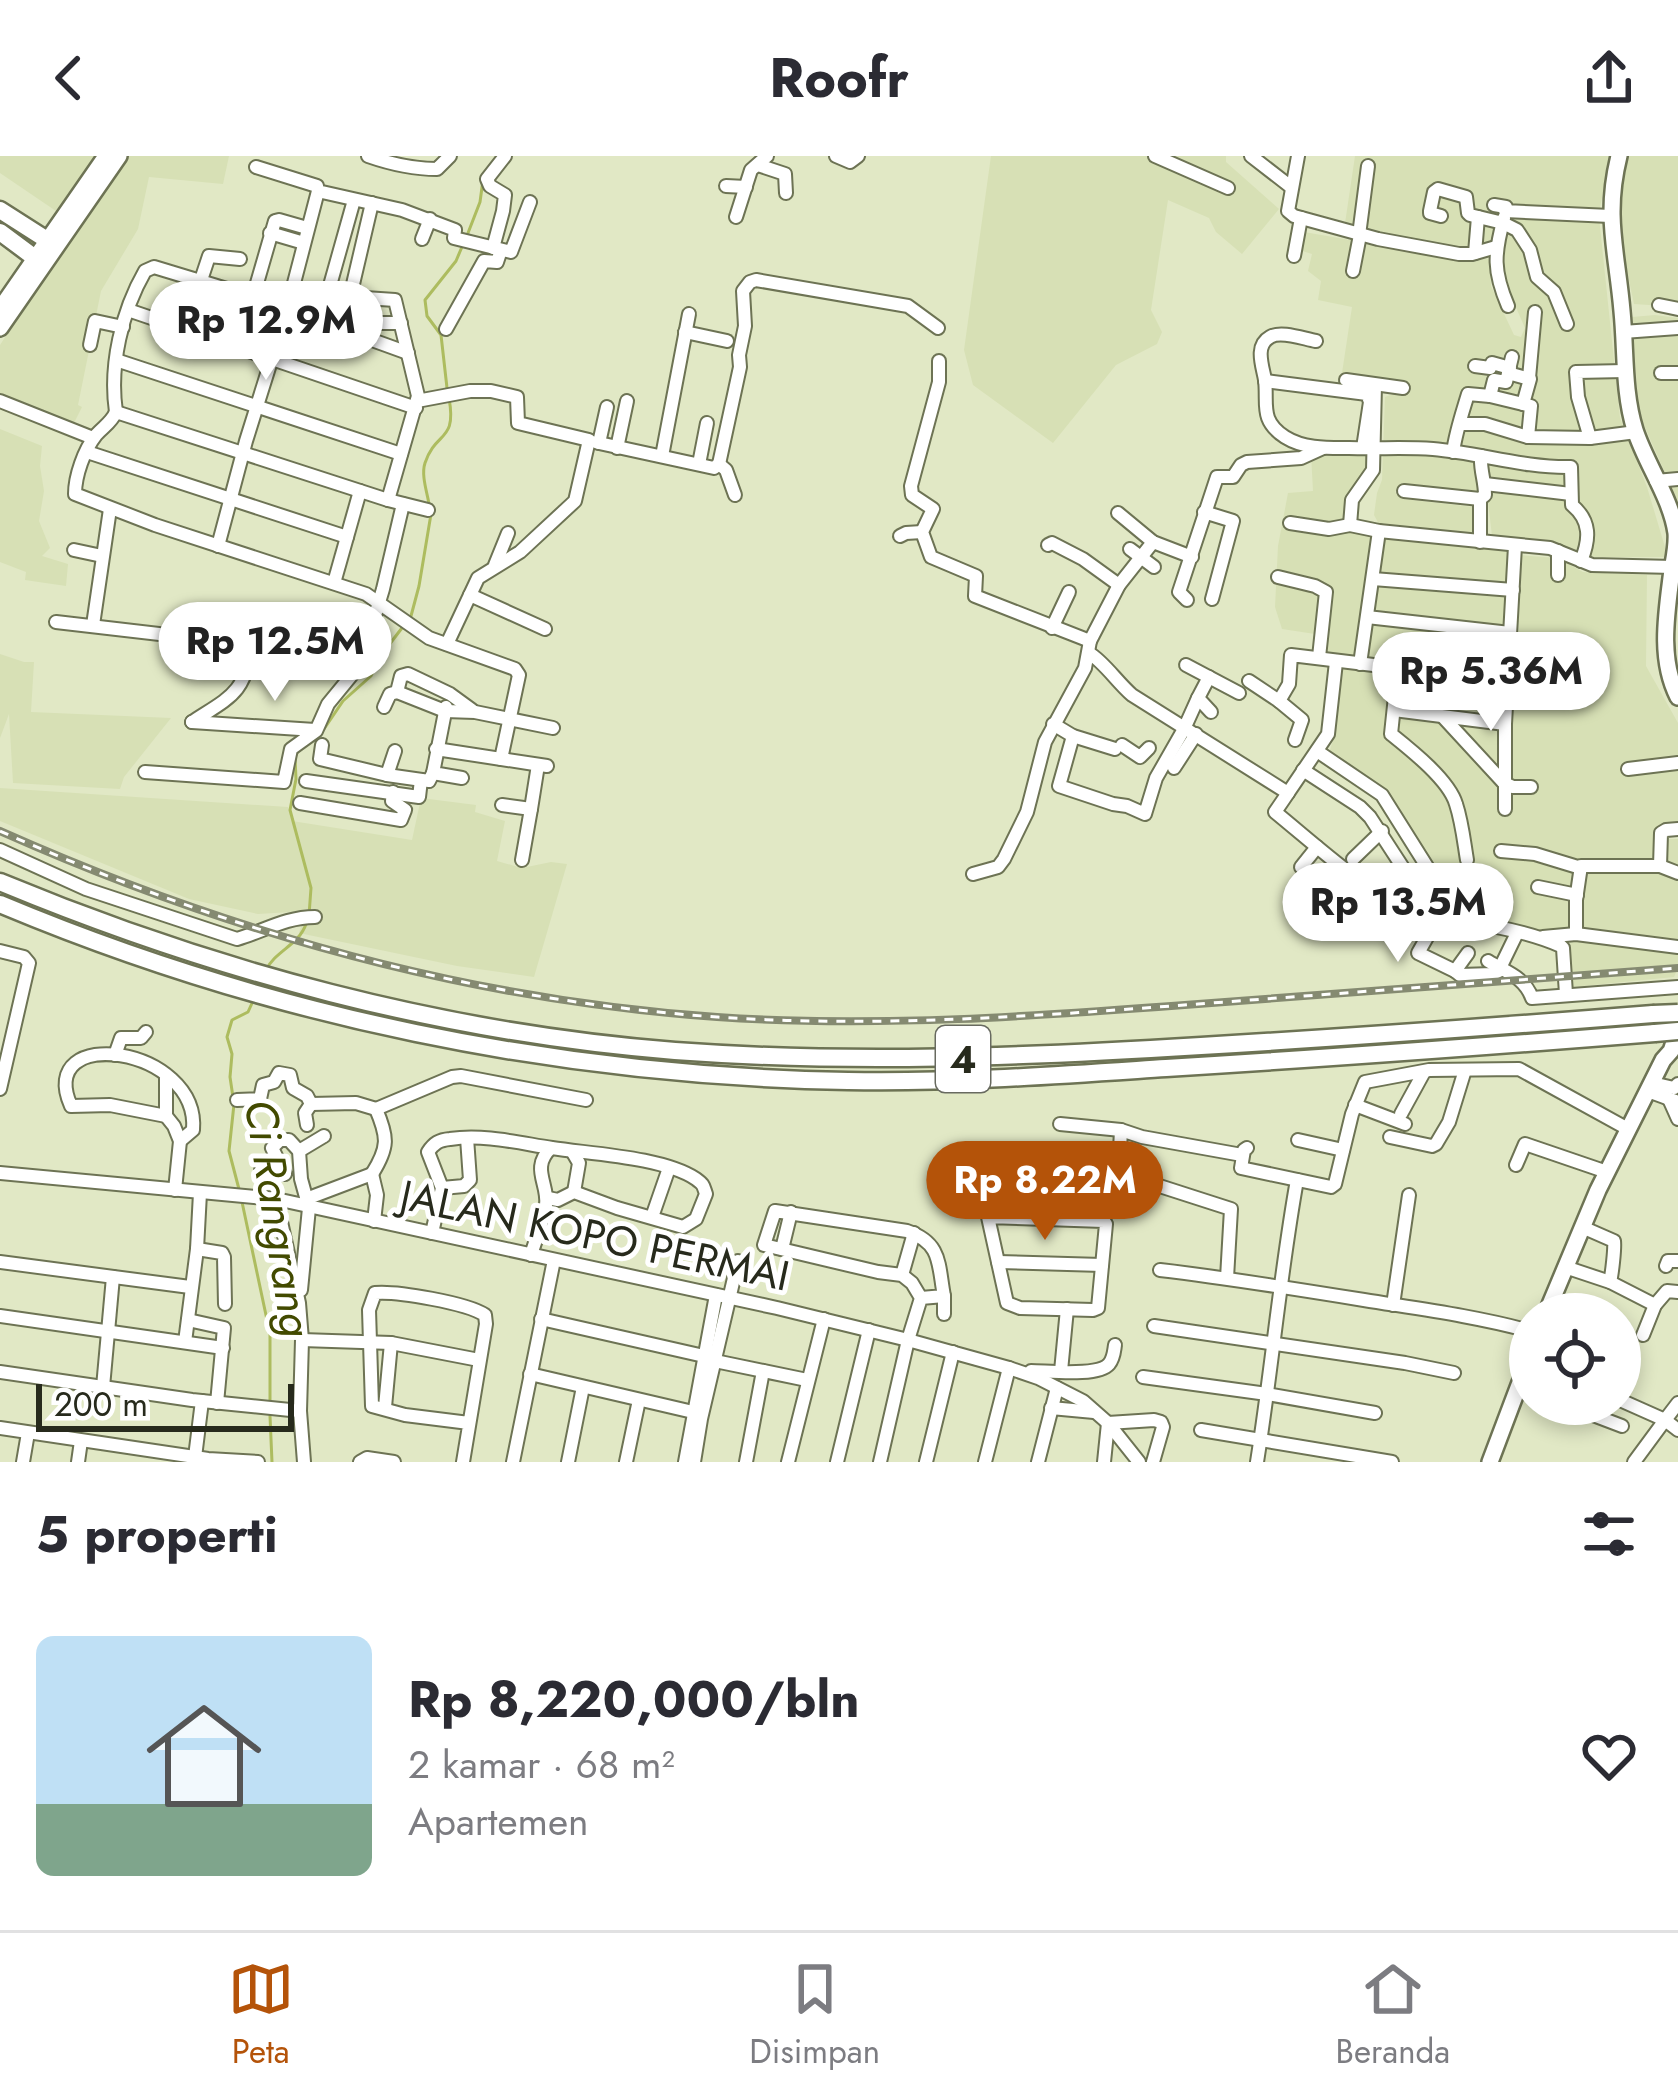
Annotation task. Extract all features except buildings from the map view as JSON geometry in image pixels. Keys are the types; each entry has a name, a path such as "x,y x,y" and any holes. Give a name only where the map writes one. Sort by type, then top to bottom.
{"highway":[{"path":"3,224 52,244"},
{"path":"3,224 40,261"},
{"name":"4","path":"0,882 112,926 279,979 374,1003 526,1033 670,1050 844,1060 1012,1058 1654,1023 1678,1030"},
{"name":"4","path":"0,904 106,947 272,1000 521,1054 668,1071 847,1082 1021,1077 1369,1055 1654,1023 1678,1009"}],"main road":[{"path":"52,244 106,156"},
{"path":"0,328 40,261 119,156"},
{"path":"1618,156 1610,216 1625,371 1636,432 1677,537 1668,670 1678,696"},
{"path":"19,284 17,257 3,224 52,222 69,211"},
{"path":"0,309 40,261"},
{"path":"1664,1060 1678,1009"},
{"path":"1554,1293 1606,1172 1678,1030"},
{"path":"1490,1462 1509,1413"}],"street":[{"path":"368,156 437,169 448,159"},
{"path":"446,329 484,261 496,262 505,195 490,186 487,178 505,156"},
{"path":"836,156 850,162 857,158"},
{"path":"1155,156 1228,188"},
{"path":"1251,156 1271,163 1291,187"},
{"path":"1294,256 1291,187 1298,156"},
{"path":"736,217 751,170 763,161 784,174 785,193"},
{"path":"1353,271 1368,166"},
{"path":"218,546 318,191 316,186 256,167"},
{"path":"726,186 746,187"},
{"path":"1441,216 1430,214 1438,190 1466,197 1468,214 1478,217 1501,213 1610,216"},
{"path":"318,191 430,219 455,230 454,238 512,252 530,202"},
{"path":"320,321 354,200"},
{"path":"372,203 350,297 394,299 416,405 388,500"},
{"path":"1501,213 1496,247 1499,283 1508,306"},
{"path":"1501,213 1523,238 1537,277 1555,292 1567,323"},
{"path":"1295,215 1359,235 1459,254 1496,247"},
{"path":"1475,253 1478,217"},
{"path":"422,239 430,219"},
{"path":"253,297 276,220 307,228"},
{"path":"270,233 304,243"},
{"path":"201,280 209,256 240,259"},
{"path":"408,353 253,297 160,267 149,268 142,274 123,327 116,359 114,419 94,438 74,492 218,546 381,596 407,625 518,671 501,759"},
{"path":"128,310 416,405 484,391 518,397 518,424 714,468 719,464 740,367 743,291 750,282 908,306 938,328"},
{"path":"1659,305 1678,309"},
{"path":"1523,404 1535,312"},
{"path":"662,456 669,384 689,314"},
{"path":"91,345 95,321 123,327"},
{"path":"340,329 349,323 401,323"},
{"path":"1624,332 1678,328"},
{"path":"685,332 727,341"},
{"path":"1316,341 1278,334 1264,343 1264,409 1276,429 1294,442 1324,448 1432,449 1535,466 1571,467"},
{"path":"116,359 401,454"},
{"path":"922,532 933,509 912,495 911,486 939,382 939,361"},
{"path":"1475,365 1510,366 1529,378"},
{"path":"1490,396 1494,380 1506,382 1510,366"},
{"path":"1590,438 1576,372 1625,371"},
{"path":"1661,373 1678,373"},
{"path":"1346,380 1403,388"},
{"path":"1265,381 1367,394 1367,448 1373,470 1352,500 1350,525"},
{"path":"1367,448 1375,385"},
{"path":"1454,452 1468,394 1531,406 1528,436"},
{"path":"0,400 94,438"},
{"path":"617,448 627,401"},
{"path":"447,644 478,578 520,552 575,501 607,407"},
{"path":"116,412 428,510"},
{"path":"699,464 707,423"},
{"path":"1460,424 1571,439 1636,432"},
{"path":"1571,439 1572,505 1589,533 1581,561"},
{"path":"1187,600 1179,592 1218,476 1233,477 1247,462 1301,458 1324,448"},
{"path":"87,452 347,537"},
{"path":"1404,491 1480,499 1485,495 1481,456"},
{"path":"719,464 736,495"},
{"path":"1656,481 1678,479"},
{"path":"1485,484 1571,494"},
{"path":"334,584 360,491"},
{"path":"1480,499 1480,542"},
{"path":"145,772 281,784 291,749 316,730 328,704 356,673 364,655 404,504"},
{"path":"93,625 110,509"},
{"path":"1204,512 1234,521 1211,599"},
{"path":"1118,513 1153,542 1192,557"},
{"path":"1290,523 1329,530 1350,525 1558,550 1592,565 1672,567"},
{"path":"1360,664 1379,531"},
{"path":"900,536 922,532"},
{"path":"922,532 935,560 976,576 975,596 1052,628 1090,650 1132,694 1288,794"},
{"path":"495,565 508,533"},
{"path":"973,874 998,867 1004,859 1027,812 1053,724 1085,668 1135,552 1153,542"},
{"path":"1048,545 1072,552 1119,585"},
{"path":"1504,809 1515,546"},
{"path":"74,550 102,556"},
{"path":"1558,550 1558,575"},
{"path":"1135,552 1154,567"},
{"path":"1278,577 1326,592 1319,657"},
{"path":"1373,578 1513,590"},
{"path":"1052,628 1069,592"},
{"path":"470,595 545,629"},
{"path":"1367,617 1510,634"},
{"path":"56,622 364,655"},
{"path":"253,644 237,692 192,722 316,730"},
{"path":"1536,700 1539,648"},
{"path":"1280,701 1289,684 1291,656 1509,677 1561,671"},
{"path":"1336,662 1328,734 1275,812 1342,869 1408,914 1437,923 1473,923 1556,943 1563,948 1566,994"},
{"path":"1186,664 1239,693"},
{"path":"1397,668 1394,710 1385,735 1412,751 1451,792 1467,860"},
{"path":"397,692 398,681 408,674 476,712"},
{"path":"1174,768 1209,677"},
{"path":"1249,682 1302,720 1294,741 1382,795 1431,873 1473,923"},
{"path":"384,707 390,694 397,692 445,711 476,712 553,728"},
{"path":"306,781 419,796 450,694"},
{"path":"1198,698 1211,712"},
{"path":"1394,710 1505,724"},
{"path":"1443,717 1504,783 1531,788"},
{"path":"1053,724 1073,736 1140,757 1149,748"},
{"path":"1073,736 1059,785 1145,814 1156,778 1190,731"},
{"path":"322,745 319,758 330,762 387,775 462,778"},
{"path":"436,749 542,766 523,860"},
{"path":"387,775 394,751"},
{"path":"325,784 330,762"},
{"path":"1628,769 1678,763"},
{"path":"1303,770 1360,807 1382,831 1400,864 1428,898 1437,923"},
{"path":"300,803 401,820 405,810 392,801 393,792"},
{"path":"502,805 531,809"},
{"path":"1660,866 1661,833 1678,830"},
{"path":"1353,859 1382,831"},
{"path":"1301,868 1317,848"},
{"path":"0,850 86,890 237,939 274,923 310,917"},
{"path":"1502,851 1535,854 1581,868"},
{"path":"1576,934 1581,866 1660,866 1678,873"},
{"path":"1538,887 1577,895"},
{"path":"1340,904 1392,930 1408,914"},
{"path":"1437,923 1418,953 1467,976 1493,974 1517,933"},
{"path":"1539,939 1576,934 1678,947"},
{"path":"0,951 29,961 0,1090"},
{"path":"1455,971 1468,953"},
{"path":"1497,966 1526,985 1532,998 1678,987"},
{"path":"115,1055 121,1038 141,1038 146,1032"},
{"path":"166,1116 110,1105 71,1106 66,1082 74,1064 99,1054 158,1068 185,1092 192,1109 193,1130 180,1141"},
{"path":"1060,1124 1245,1152 1242,1168 1333,1186 1355,1105 1368,1079 1425,1071 1519,1069 1628,1129"},
{"path":"1390,1138 1436,1144 1449,1122 1465,1070"},
{"path":"1355,1105 1403,1119 1425,1071"},
{"path":"237,1100 260,1099 263,1084 286,1073 293,1088 307,1096 308,1116"},
{"path":"290,1119 356,1103 376,1108 457,1076 586,1100"},
{"path":"166,1078 166,1116 180,1141 175,1190"},
{"path":"1650,1087 1668,1089 1678,1084"},
{"path":"1650,1087 1675,1101 1678,1118"},
{"path":"308,1203 372,1174 385,1148 376,1108"},
{"path":"1120,1150 1121,1130"},
{"path":"299,1151 324,1136"},
{"path":"442,1188 464,1186 470,1180 466,1138"},
{"path":"432,1232 442,1188 428,1154 430,1147 444,1140 499,1139 669,1168 701,1183 704,1203 696,1219 678,1226 574,1192 558,1200 548,1198 541,1165 551,1148"},
{"path":"261,1170 286,1173 272,1148 280,1140 289,1140 299,1151 308,1203 299,1303"},
{"path":"1298,1140 1343,1150"},
{"path":"1516,1165 1526,1144 1606,1172"},
{"path":"572,1151 579,1163 574,1192"},
{"path":"652,1217 669,1168"},
{"name":"JALAN KOPO PERMAI","path":"0,1173 124,1180 308,1203 824,1318 1014,1370 1057,1388 1108,1423 1138,1462"},
{"path":"947,1173 1127,1179"},
{"path":"988,1217 1104,1221 1096,1309 1020,1308 1006,1303 988,1217 989,1173"},
{"path":"372,1174 377,1195 374,1221"},
{"path":"1257,1462 1297,1180"},
{"path":"1144,1181 1231,1209 1227,1278"},
{"path":"185,1342 200,1193"},
{"path":"1393,1305 1409,1196"},
{"path":"531,1255 548,1198"},
{"path":"276,1199 299,1303 304,1462"},
{"path":"880,1462 921,1298 902,1275 782,1249 791,1212 914,1233 927,1240 935,1250 944,1315"},
{"path":"1582,1227 1614,1241 1610,1282"},
{"path":"902,1275 914,1233"},
{"path":"197,1249 222,1253 225,1304"},
{"path":"513,1462 554,1260"},
{"path":"694,1462 722,1296 738,1261"},
{"path":"0,1262 190,1287"},
{"path":"998,1262 1102,1265"},
{"path":"1564,1267 1610,1282 1655,1305"},
{"path":"1160,1270 1509,1325"},
{"path":"103,1387 113,1277"},
{"path":"1642,1335 1655,1305 1667,1291 1678,1292"},
{"path":"463,1462 486,1324 481,1311 375,1293 370,1304 372,1405 405,1415 469,1423"},
{"path":"921,1298 944,1296"},
{"path":"1060,1371 1067,1310"},
{"path":"0,1316 219,1347"},
{"path":"804,1462 788,1461 824,1318"},
{"path":"542,1319 807,1380"},
{"path":"188,1320 223,1327 204,1459"},
{"path":"1154,1326 1454,1373"},
{"path":"837,1462 869,1330"},
{"path":"302,1340 391,1342 479,1360"},
{"path":"385,1407 391,1342"},
{"path":"985,1462 1014,1370 1089,1372 1107,1366 1115,1345"},
{"path":"926,1462 953,1352"},
{"path":"685,1462 709,1359"},
{"path":"746,1462 763,1371"},
{"path":"0,1372 300,1411"},
{"path":"1082,1401 1089,1372"},
{"path":"530,1374 693,1412"},
{"path":"1143,1377 1375,1413"},
{"path":"568,1462 583,1387"},
{"path":"1037,1462 1057,1388"},
{"path":"626,1462 639,1400"},
{"path":"1634,1462 1678,1403"},
{"path":"1051,1408 1095,1412"},
{"path":"1641,1409 1678,1430"},
{"path":"1104,1462 1108,1423 1161,1422 1163,1432 1154,1462"},
{"path":"1612,1425 1622,1426"},
{"path":"0,1428 81,1441 128,1455 258,1462"},
{"path":"1201,1430 1392,1462"},
{"path":"23,1462 28,1432"},
{"path":"78,1462 81,1441"},
{"path":"360,1462 367,1458 394,1462"}],"shaded area":[{"path":"0,156 95,156 56,211 0,173"},
{"path":"124,156 229,156 223,184 149,177 138,229 101,291 78,405 82,407 74,423 0,395 0,345"},
{"path":"991,156 1226,156 1226,162 1279,209 1242,254 1216,232 1209,218 1168,200 1151,310 1162,332 1157,344 1116,365 1053,443 973,385 964,350"},
{"path":"1355,156 1610,156 1599,213 1505,206 1495,245 1472,250 1344,230"},
{"path":"1628,156 1678,156 1678,307 1634,304 1619,207"},
{"path":"1511,215 1599,217 1620,418 1668,557 1594,557 1548,541 1492,536 1487,493 1399,485 1395,492 1403,499 1473,507 1472,533 1380,526 1374,515 1382,480 1385,397 1408,389 1404,382 1342,373 1352,307 1318,300 1321,281 1308,271 1312,254 1296,249 1304,232 1472,261 1490,258 1491,286 1514,335 1521,337 1525,328 1504,280"},
{"path":"1632,317 1678,318 1678,502 1639,414"},
{"path":"0,429 42,446 44,491 39,521 50,548 42,556 68,564 66,586 25,580 26,572 0,562"},
{"path":"1311,454 1369,458 1349,526 1373,538 1355,658 1326,652 1321,587 1315,634 1282,629 1275,607 1278,546 1288,493 1313,491"},
{"path":"1381,538 1508,551 1508,585 1377,575"},
{"path":"1519,555 1557,558 1583,572 1647,575 1646,666 1678,723 1678,821 1656,830 1662,839 1678,839 1678,968 1674,977 1573,987 1570,942 1476,922 1466,898 1421,848 1391,794 1329,753 1342,668 1393,672 1386,739 1440,782 1454,819 1462,863 1474,861 1453,781 1413,741 1397,733 1398,717 1501,728 1509,778 1519,637"},
{"path":"1375,582 1467,593 1508,592 1507,630 1372,615"},
{"path":"1370,623 1508,637 1506,672 1366,661"},
{"path":"0,654 34,662 31,712 171,718 124,777 120,789 13,783 9,714 0,738"},
{"path":"1402,673 1507,680 1504,721 1399,706"},
{"path":"0,788 288,807 292,821 412,840 421,798 476,805 475,812 505,821 497,861 522,868 567,864 534,977 299,933 306,911 258,914 189,899 0,821"}],"waterway":[{"name":"Ci Rangrang","path":"468,233 483,180"},
{"name":"Ci Rangrang","path":"447,388 441,335 427,316 425,300 456,261 464,242"},
{"name":"Ci Rangrang","path":"429,504 424,468 448,430 449,398"},
{"name":"Ci Rangrang","path":"411,616 431,514"},
{"name":"Ci Rangrang","path":"324,729 343,701 371,676 405,624"},
{"name":"Ci Rangrang","path":"299,749 290,810 311,888 309,915"},
{"name":"Ci Rangrang","path":"266,970 306,924"},
{"name":"Ci Rangrang","path":"240,1193 229,1151 234,1104 227,1037 232,1020 248,1012 253,1001"},
{"name":"Ci Rangrang","path":"242,1202 270,1334 270,1406"},
{"name":"Ci Rangrang","path":"270,1416 272,1462"}],"railway":[{"path":"0,831 173,900 351,956 532,995 717,1017 897,1021 1018,1016 1678,968"}]}
